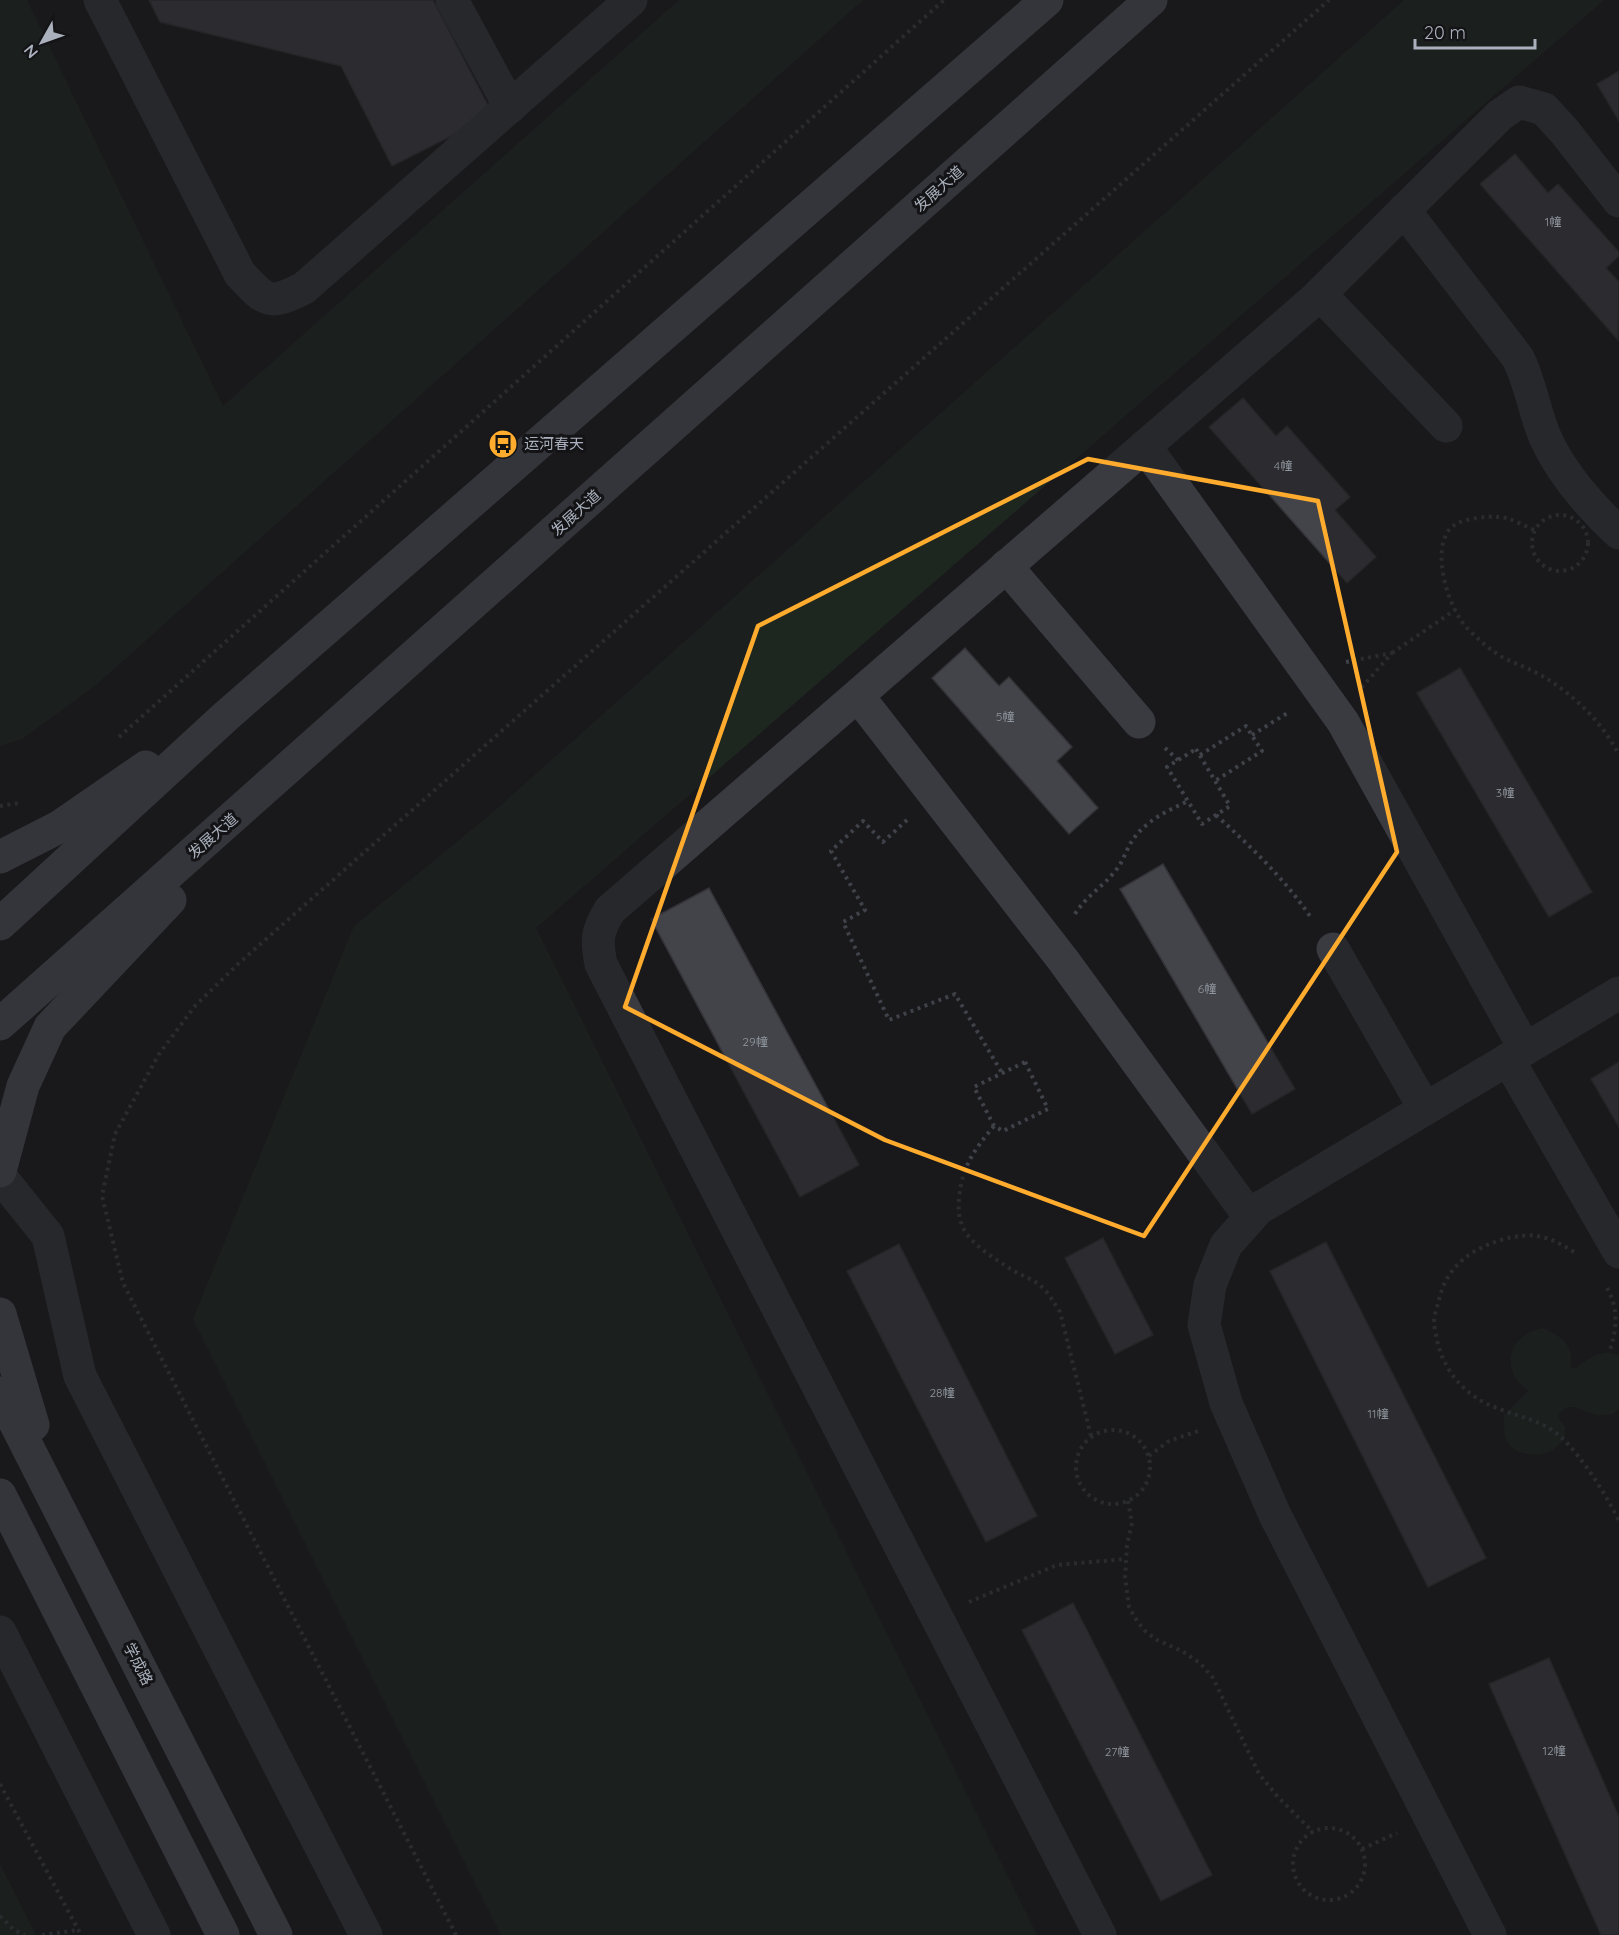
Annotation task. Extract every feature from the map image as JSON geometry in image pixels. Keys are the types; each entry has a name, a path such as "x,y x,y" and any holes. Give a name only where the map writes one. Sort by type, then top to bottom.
{"main road":[{"path":"0,924 260,687 1047,0"},
{"name":"发展大道","path":"0,1024 1151,0"},
{"path":"0,857 59,827 260,687"},
{"path":"0,1171 23,1086 50,1027 312,748"},
{"path":"0,1314 56,1502"},
{"name":"学成路","path":"0,1393 276,1935"},
{"path":"4,1505 223,1935"}],"lane":[{"path":"100,0 240,274 260,296 281,300 304,288 632,0"},
{"path":"452,0 510,107"},
{"path":"1100,1935 601,964 597,944 600,926 610,910 1320,294 1500,115 1519,102 1544,109 1619,201"},
{"path":"1404,210 1518,358 1528,380 1546,438 1574,485 1619,533"},
{"path":"1320,294 1446,426"},
{"path":"1145,446 1343,722 1619,1252"},
{"path":"1006,566 1139,722"},
{"path":"858,696 1063,960 1250,1217"},
{"path":"1333,949 1425,1109"},
{"path":"1490,1935 1275,1515 1226,1403 1204,1325 1210,1285 1226,1245 1258,1209 1619,993"},
{"path":"0,1176 48,1236 80,1376 366,1935"},
{"path":"0,1632 154,1935"}],"path":[{"path":"111,744 944,0"},
{"path":"456,1935 123,1283 102,1196 115,1134 159,1054 195,1006 239,963 1329,0"},
{"path":"1557,514 1567,515 1583,527 1587,536 1586,556 1580,563 1564,571 1546,568 1534,556 1531,547 1534,530 1548,517 1557,514"},
{"path":"1534,530 1502,515 1458,522 1449,531 1443,546 1445,589 1464,625 1482,644 1502,657 1544,677 1590,714 1611,739 1619,755"},
{"path":"1392,653 1455,610"},
{"path":"1252,735 1322,691"},
{"path":"1200,755 1246,726 1262,751 1215,781"},
{"path":"1196,749 1215,781 1230,807 1202,824 1167,766 1196,749"},
{"path":"935,795 883,842 863,821 831,851 865,910 843,922 889,1020 955,994 1002,1073"},
{"path":"1063,960 1064,942 1072,919 1084,900 1118,868 1132,840 1144,827 1165,812 1188,801"},
{"path":"0,806 22,802"},
{"path":"1216,815 1267,861 1293,890 1333,949"},
{"path":"1026,1062 1048,1109 1003,1131 994,1126 974,1087 1026,1062"},
{"path":"994,1126 965,1167 960,1185 958,1215 966,1233 987,1254 1037,1284 1049,1295 1060,1312 1091,1436"},
{"path":"1579,1255 1555,1240 1527,1234 1483,1245 1457,1264 1447,1278 1440,1295 1434,1323 1441,1355 1452,1376 1467,1392 1494,1407 1546,1425 1555,1432 1578,1456 1619,1521"},
{"path":"1606,1286 1611,1293 1618,1317 1609,1353"},
{"path":"1149,1456 1169,1442 1233,1420"},
{"path":"1115,1429 1128,1432 1146,1448 1150,1473 1146,1485 1138,1495 1116,1504 1104,1503 1093,1498 1084,1490 1078,1479 1076,1467 1078,1455 1091,1436 1115,1429"},
{"path":"1128,1501 1132,1523 1125,1577 1130,1607 1137,1621 1157,1640 1182,1651 1200,1663 1213,1678 1259,1774 1313,1832"},
{"path":"936,1616 1057,1565 1126,1559"},
{"path":"0,1784 81,1935"},
{"path":"1324,1828 1335,1829 1356,1840 1362,1849 1365,1861 1362,1879 1352,1893 1341,1899 1317,1898 1306,1892 1294,1872 1296,1849 1303,1839 1313,1832 1324,1828"},
{"path":"0,1916 14,1930 25,1935"},
{"path":"42,1935 78,1929"}],"highlighted area":[{"path":"1088,459 1318,501 1397,852 1144,1236 885,1140 625,1007 758,626"}],"shaded area":[{"path":"0,0 27,0 223,406 679,0 863,0 96,685 22,739 0,746"},
{"path":"1404,0 1604,0 536,928 1037,1935 501,1935 193,1319 354,926 491,814"},
{"path":"1543,1328 1565,1342 1570,1352 1570,1367 1576,1368 1591,1357 1602,1353 1619,1356 1619,1408 1613,1414 1601,1415 1571,1407 1566,1408 1558,1417 1565,1427 1564,1440 1549,1452 1528,1454 1517,1451 1507,1441 1504,1415 1528,1391 1519,1383 1511,1368 1515,1345 1527,1334"},
{"path":"0,1864 36,1935 0,1935"}],"building":[{"path":"149,0 433,0 493,115 392,166 341,66 160,22"},
{"path":"1619,71 1619,121 1597,84"},
{"path":"1515,154 1548,193 1558,184 1619,252 1619,256 1606,268 1619,282 1618,340 1480,184"},
{"path":"1243,398 1276,436 1287,426 1350,497 1335,510 1376,557 1347,583 1209,427"},
{"path":"965,648 999,686 1009,677 1072,747 1057,761 1098,808 1069,834 932,678"},
{"path":"1460,668 1592,892 1549,917 1417,693"},
{"path":"1163,864 1295,1089 1252,1114 1120,889"},
{"path":"709,888 859,1165 800,1197 651,919"},
{"path":"1619,1062 1619,1127 1591,1079"},
{"path":"1103,1238 1153,1335 1115,1354 1065,1258"},
{"path":"1326,1242 1486,1558 1428,1587 1270,1271"},
{"path":"899,1244 1037,1516 986,1542 847,1271"},
{"path":"1073,1603 1212,1875 1161,1901 1022,1630"},
{"path":"1549,1658 1619,1817 1619,1935 1601,1935 1489,1684"}],"place":[{"name":"运河春天","path":"503,444"}]}
